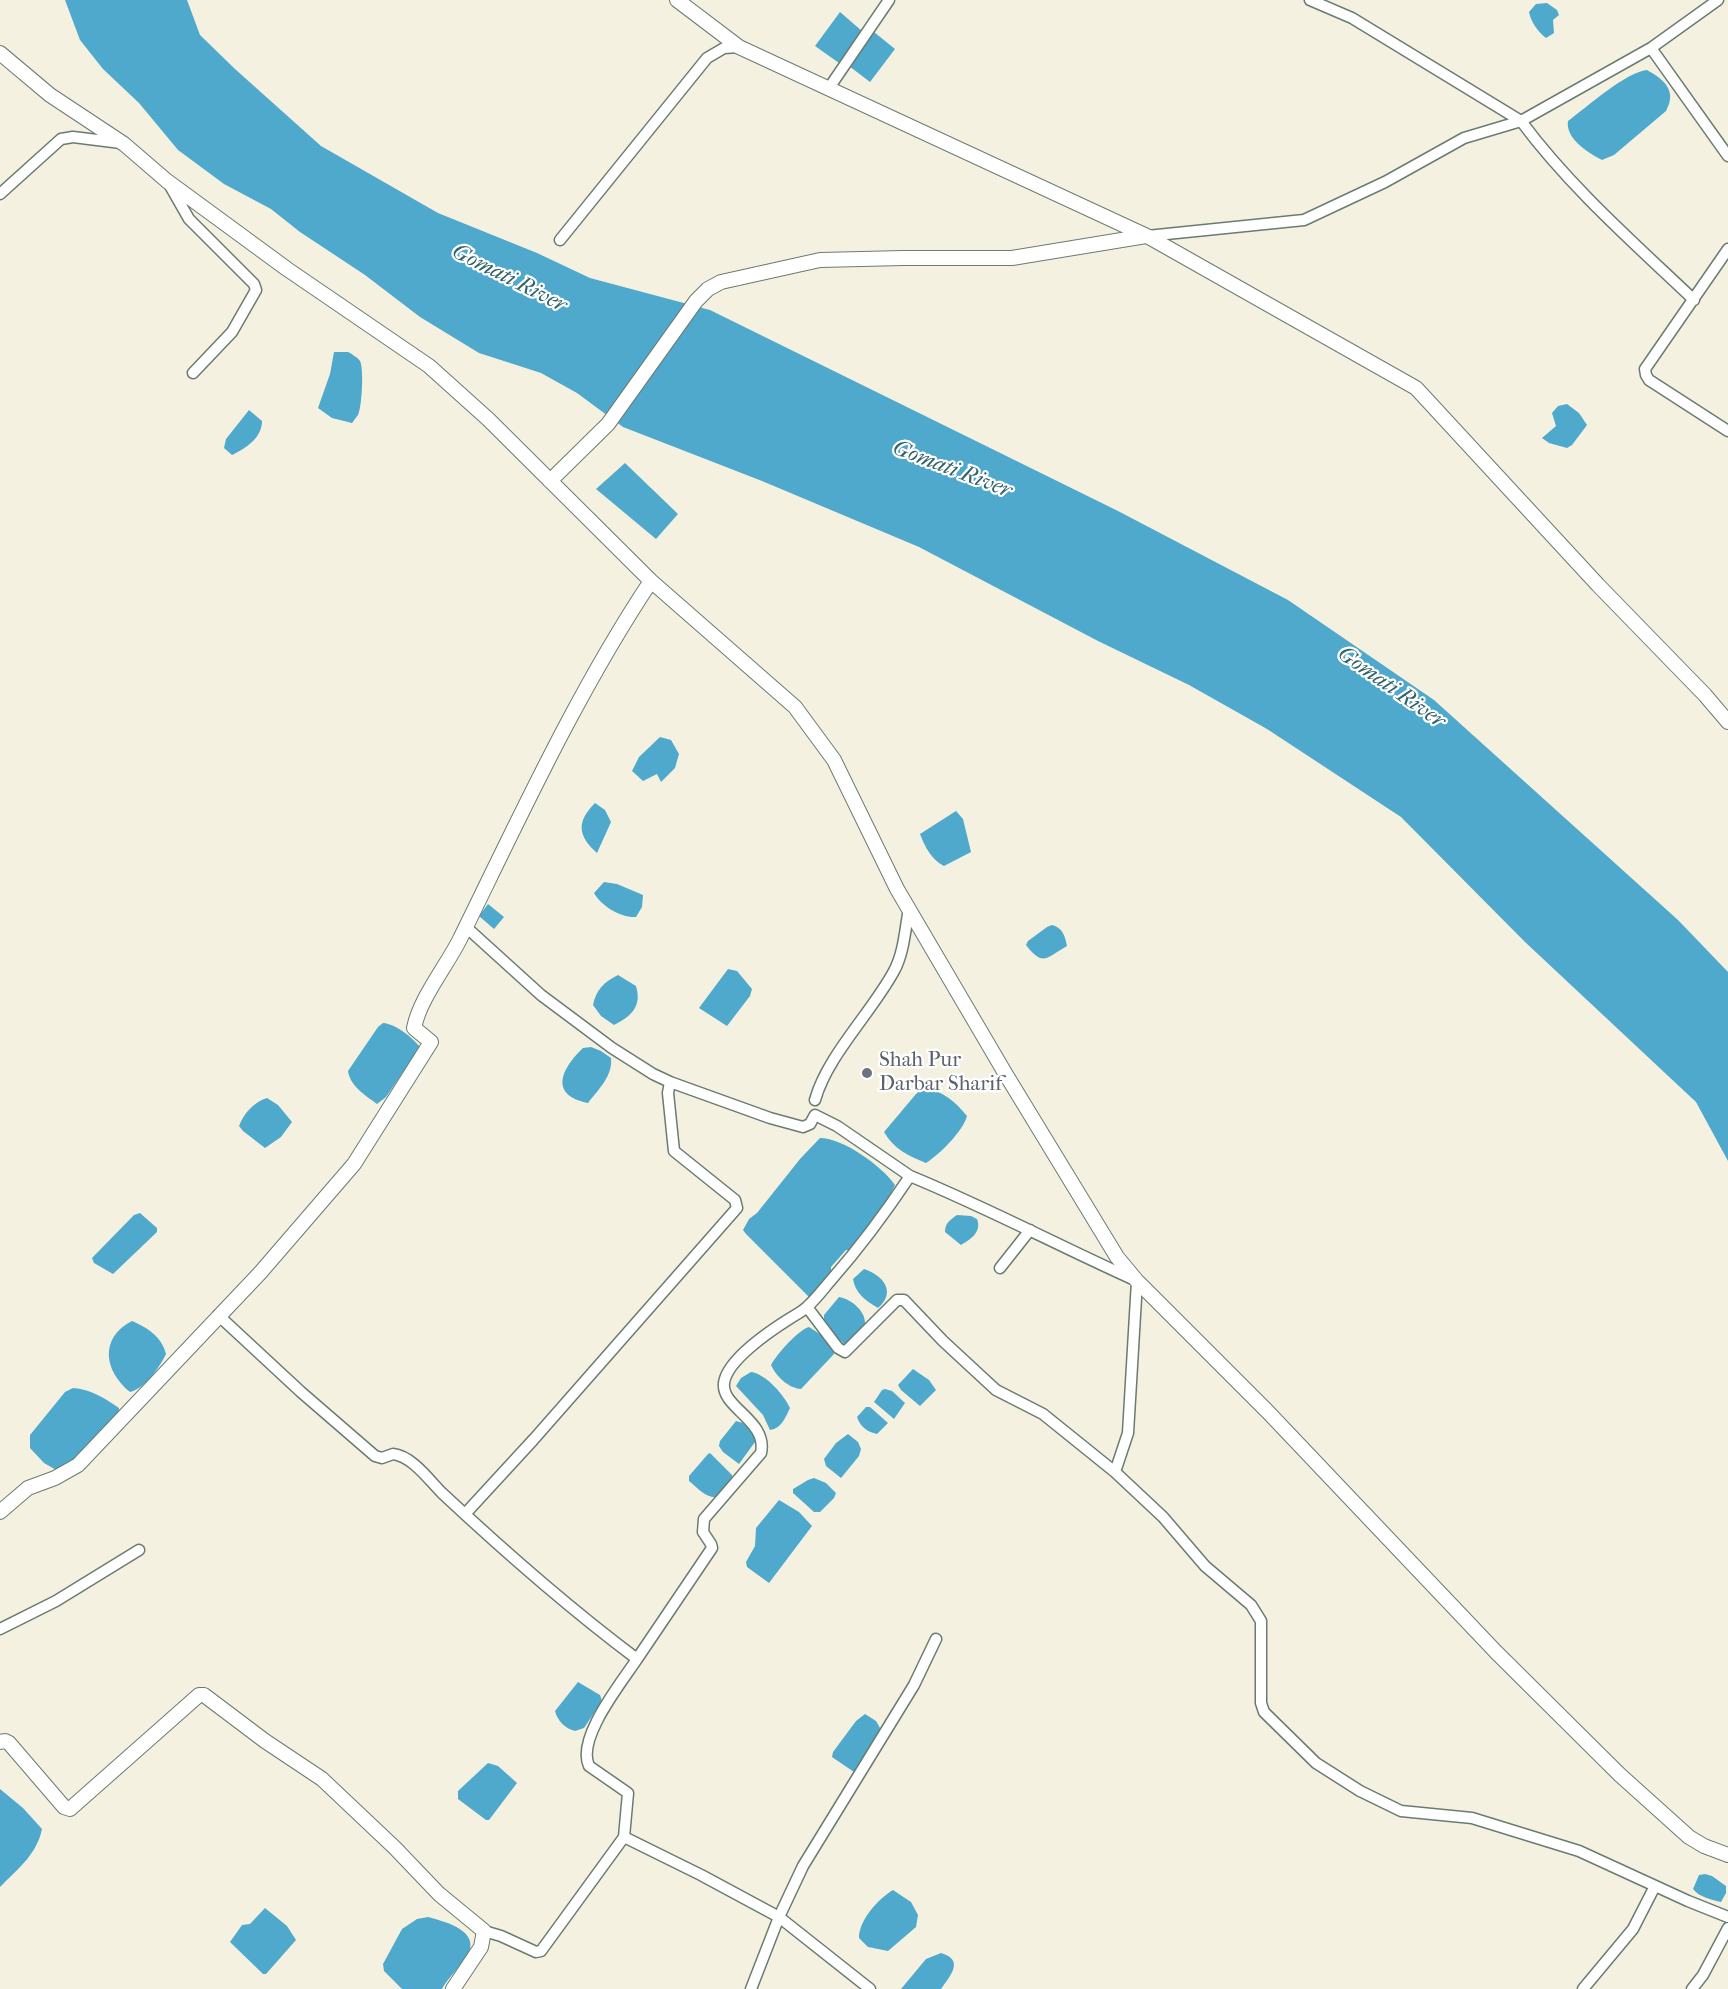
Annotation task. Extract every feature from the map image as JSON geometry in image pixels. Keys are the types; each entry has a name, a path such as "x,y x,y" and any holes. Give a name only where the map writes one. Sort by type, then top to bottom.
{"street":[{"path":"676,0 739,47 1147,236 1416,388 1598,585 1705,695 1728,723"},
{"path":"829,88 889,0"},
{"path":"1310,0 1352,18 1521,121 1535,141 1581,191 1694,300"},
{"path":"550,482 608,424 696,301 708,289 721,282 820,260 1012,258 1147,236 1304,220 1385,182 1464,138 1521,121 1651,48 1718,0"},
{"path":"560,240 708,58 724,48 739,47"},
{"path":"1651,48 1728,156"},
{"path":"0,53 50,95 124,144 167,181 287,269 429,366 488,419 651,580 795,707 834,760 897,890 1117,1257 1137,1281 1275,1419 1496,1652 1620,1775 1689,1837 1704,1846 1728,1855"},
{"path":"0,194 61,139 73,137 124,144"},
{"path":"167,181 189,219 254,284 256,290 232,332 193,373"},
{"path":"1728,249 1645,369 1649,380 1728,431"},
{"path":"0,1512 28,1488 55,1478 78,1465 260,1273 354,1164 431,1042 414,1028 417,1014 452,956 592,678 624,621 651,580"},
{"path":"815,1100 818,1089 845,1043 896,970 909,909"},
{"path":"466,927 541,995 612,1048 653,1074 770,1118 803,1127 810,1124 815,1116 837,1126 910,1176 957,1195 1137,1281"},
{"path":"465,1514 737,1208 735,1200 674,1151 668,1093 670,1082"},
{"path":"0,1742 9,1743 64,1808 70,1809 199,1695 204,1695 265,1741 322,1779 440,1894 484,1931 536,1952 541,1951 624,1837 628,1793 588,1766 586,1751 590,1738 604,1709 712,1548 703,1532 704,1519 761,1453 761,1436 729,1397 724,1385 727,1374 751,1348 807,1307 860,1247 910,1176"},
{"path":"1000,1268 1030,1230"},
{"path":"1114,1472 1128,1433 1137,1281"},
{"path":"807,1307 838,1348 845,1352 897,1300 904,1300 949,1347 996,1390 1043,1414 1114,1472 1162,1517 1205,1566 1258,1613 1261,1622 1261,1703 1264,1712 1316,1763 1360,1791 1401,1811 1472,1818 1579,1851 1728,1917"},
{"path":"218,1316 375,1456 382,1458 393,1454 408,1460 465,1514 598,1629 638,1659"},
{"path":"0,1629 56,1600 139,1550"},
{"path":"751,1989 803,1866 914,1685 936,1639"},
{"path":"624,1837 780,1917 870,1989"},
{"path":"1583,1989 1632,1929 1655,1886"},
{"path":"1692,1989 1703,1975 1728,1928"},
{"path":"453,1989 481,1947 484,1931"}],"water":[{"name":"Gomati River","path":"65,0 187,0 200,35 321,146 438,213 537,253 590,278 710,310 1118,511 1288,600 1434,700 1678,920 1728,972 1728,1161 1696,1102 1525,942 1401,817 1267,729 1189,685 1098,641 919,547 762,481 623,427 577,393 541,373 479,353 420,317 271,209 224,184 178,150 139,103 103,69 80,40"},
{"path":"1547,3 1557,10 1559,15 1553,20 1554,33 1546,38 1535,26 1529,12 1536,4"},
{"path":"840,12 862,31 839,63 815,46"},
{"path":"874,32 895,49 870,82 849,66"},
{"path":"1647,70 1664,82 1670,92 1666,111 1614,155 1602,160 1590,153 1574,139 1568,127 1568,121 1618,83 1638,72"},
{"path":"334,352 348,352 360,361 361,404 358,415 352,423 332,418 318,408 330,374"},
{"path":"1567,404 1579,413 1587,425 1572,445 1567,448 1549,443 1542,438 1556,426 1552,413 1558,406"},
{"path":"249,410 262,421 261,427 248,446 232,455 224,448 226,439"},
{"path":"625,463 678,514 656,539 596,489"},
{"path":"660,737 671,740 679,754 675,768 661,782 657,774 643,781 632,771 639,757"},
{"path":"595,803 605,810 611,822 597,853 586,841 582,829 585,816"},
{"path":"956,811 963,819 971,852 944,866 929,852 920,834"},
{"path":"604,882 617,884 643,895 642,907 636,917 618,913 606,907 597,898 594,893"},
{"path":"488,904 504,917 494,929 479,916"},
{"path":"1052,925 1063,933 1067,946 1049,957 1041,958 1026,945 1028,941"},
{"path":"728,969 737,971 752,989 750,996 727,1026 699,1008"},
{"path":"618,975 636,986 638,999 634,1010 614,1025 601,1016 593,1005 601,987"},
{"path":"383,1023 403,1032 420,1047 386,1097 377,1104 355,1086 348,1071"},
{"path":"591,1047 611,1058 611,1065 604,1082 588,1103 568,1094 563,1088 563,1080 575,1056 583,1048"},
{"path":"925,1087 948,1098 967,1116 950,1142 926,1163 902,1151 884,1132 916,1094"},
{"path":"267,1098 278,1105 292,1122 281,1137 265,1148 239,1126 250,1109"},
{"path":"820,1138 840,1143 861,1154 895,1185 889,1197 850,1251 846,1250 831,1267 831,1275 810,1298 743,1230 749,1219 757,1213 800,1159"},
{"path":"140,1213 157,1228 157,1232 113,1274 94,1263 92,1258 134,1215"},
{"path":"957,1215 971,1216 977,1219 978,1224 975,1235 961,1245 945,1232 947,1224"},
{"path":"864,1269 877,1275 887,1290 884,1302 878,1308 862,1296 854,1284 853,1279"},
{"path":"839,1297 857,1306 865,1319 865,1324 845,1345 824,1322 824,1315"},
{"path":"132,1321 154,1334 166,1354 146,1382 130,1392 115,1374 109,1355 114,1336"},
{"path":"809,1327 828,1342 834,1354 801,1389 783,1381 771,1365 788,1343"},
{"path":"913,1369 929,1380 936,1390 920,1406 898,1385"},
{"path":"751,1372 763,1377 774,1386 790,1408 783,1422 774,1429 770,1430 763,1415 736,1386 741,1378"},
{"path":"73,1388 92,1392 108,1401 119,1408 120,1417 78,1456 58,1471 44,1463 30,1448 30,1435 65,1392"},
{"path":"885,1389 892,1391 905,1403 894,1419 874,1402"},
{"path":"866,1407 870,1407 888,1423 877,1434 870,1432 858,1421 857,1417"},
{"path":"736,1421 743,1423 756,1437 755,1442 739,1464 719,1446 720,1441"},
{"path":"848,1434 858,1442 861,1449 859,1456 841,1478 826,1466 824,1459 836,1443"},
{"path":"710,1453 732,1475 732,1479 718,1497 706,1495 689,1481 689,1476"},
{"path":"814,1478 826,1483 836,1493 820,1512 814,1512 793,1493 793,1489"},
{"path":"779,1500 799,1512 812,1526 769,1583 747,1567 746,1562 755,1546 756,1528"},
{"path":"578,1682 600,1695 602,1701 584,1728 575,1731 562,1724 555,1711"},
{"path":"865,1714 876,1721 880,1728 879,1734 854,1772 832,1757 833,1752 856,1721"},
{"path":"488,1763 498,1766 517,1783 489,1820 486,1820 458,1799 458,1791"},
{"path":"0,1789 23,1808 42,1829 31,1854 0,1887"},
{"path":"1705,1874 1726,1886 1726,1893 1721,1902 1702,1896 1693,1889 1699,1875"},
{"path":"893,1890 911,1902 918,1915 916,1927 888,1951 868,1947 859,1938 862,1924 876,1904"},
{"path":"265,1908 287,1926 296,1940 266,1974 263,1974 230,1942 242,1925 250,1924"},
{"path":"428,1917 463,1931 468,1936 470,1949 442,1989 402,1989 384,1971 383,1964 402,1929 417,1919"},
{"path":"941,1953 948,1956 954,1964 951,1974 941,1989 901,1989 926,1959"}],"place":[{"name":"Shah Pur Darbar Sharif","path":"867,1073"}]}
